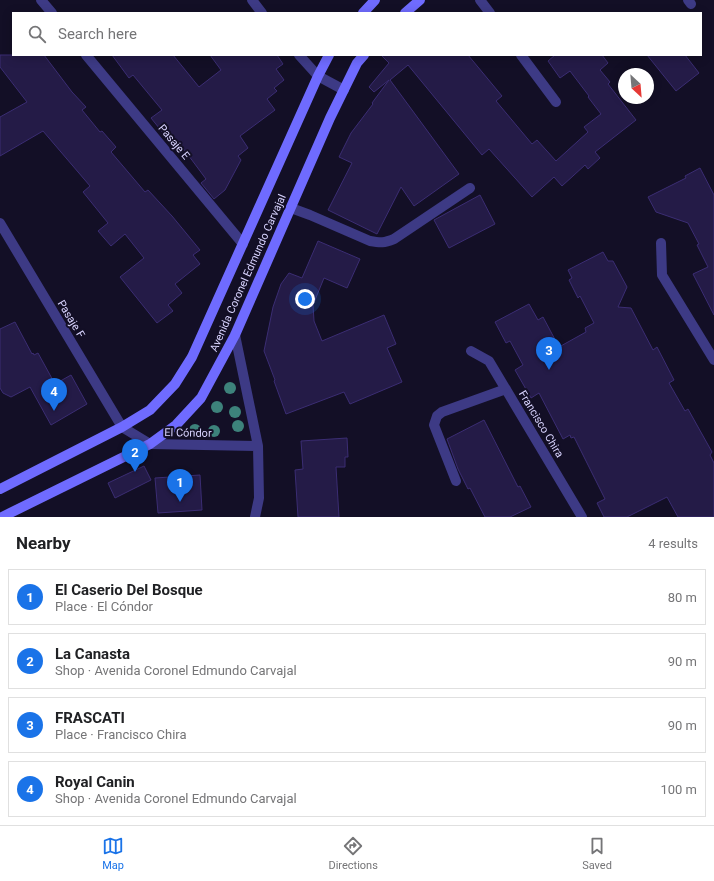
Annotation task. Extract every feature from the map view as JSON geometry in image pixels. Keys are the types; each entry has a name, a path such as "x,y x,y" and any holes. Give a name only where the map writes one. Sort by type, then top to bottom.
{"main road":[{"path":"365,12 375,0"},
{"path":"406,12 420,0"},
{"name":"Avenida Coronel Edmundo Carvajal","path":"0,489 122,427 150,410 175,384 192,357 318,76 328,56"},
{"name":"Avenida Coronel Edmundo Carvajal","path":"2,517 150,444 176,425 201,398 235,335 330,118 357,63 363,56"}],"street":[{"path":"41,0 51,12"},
{"path":"252,0 261,12"},
{"path":"480,0 489,12"},
{"name":"Pasaje E","path":"87,56 243,244"},
{"path":"300,56 318,76 344,90"},
{"path":"522,56 556,102"},
{"path":"291,208 370,241 385,242 394,239 470,188"},
{"name":"Pasaje F","path":"0,223 122,427"},
{"path":"662,243 662,275 714,360"},
{"path":"235,335 258,446 259,498 255,517"},
{"name":"Francisco Chira","path":"471,351 489,361 582,517"},
{"path":"456,481 434,425 437,416 442,412 506,389"},
{"name":"El Cóndor","path":"122,427 150,444 258,446"}],"building":[{"path":"0,55 45,56 72,92 86,107 82,110 100,132 102,131 116,147 111,152 145,192 148,190 172,216 200,250 193,255 200,264 175,284 182,293 168,305 173,311 157,323 120,277 144,258 125,234 111,246 98,231 108,223 83,192 90,186 43,131 0,156 0,117 27,102 0,67"},
{"path":"113,56 174,56 199,87 221,70 211,56 278,56 283,64 276,69 284,80 274,88 277,91 267,99 275,110 240,136 248,148 238,156 241,160 225,190 214,199 201,183 206,179 177,140 172,144 151,118 162,110 133,75 129,78"},
{"path":"382,56 469,56 502,96 496,101 532,144 537,140 556,161 588,132 584,127 601,114 570,71 560,78 548,61 554,56 603,56 608,63 600,70 610,82 608,84 618,97 618,104 624,104 636,120 595,152 600,158 588,169 585,165 562,186 554,177 532,197 489,149 482,155 408,65 390,80 459,174 414,206 401,187 377,234 328,210 352,163 339,157 351,133 389,80 374,92 369,87 389,63"},
{"path":"648,56 686,56 699,73 676,91"},
{"path":"700,168 714,195 714,315 693,274 708,267 697,245 699,244 688,223 656,212 648,197 686,178 685,176"},
{"path":"480,195 495,224 449,248 434,220"},
{"path":"318,241 360,259 347,288 324,278 313,305 314,321 322,341 384,315 396,344 387,348 402,382 350,404 344,392 286,414 264,351 273,307 281,284 289,273 302,278"},
{"path":"603,252 608,261 613,261 627,287 618,307 631,308 653,350 657,347 674,380 669,383 685,411 688,409 712,452 710,455 714,463 714,517 678,517 667,497 627,517 604,517 597,503 605,499 574,437 571,438 570,435 563,439 539,393 531,398 515,370 523,365 510,341 506,343 495,322 529,304 538,320 543,317 559,347 586,332 585,328 594,323 580,296 578,298 569,280 572,278 568,270"},
{"path":"15,322 32,354 33,353 34,355 38,353 55,384 71,375 87,404 51,425 30,387 11,397 3,393 0,388 0,329"},
{"path":"484,420 518,487 520,486 531,507 510,517 485,517 458,469 447,439"},
{"path":"347,438 348,457 345,457 345,467 336,467 339,517 298,517 295,470 303,469 301,441"},
{"path":"144,466 151,480 115,498 108,483"},
{"path":"200,475 202,510 158,513 155,478"}],"place":[{"name":"FRASCATI","path":"549,370"},
{"name":"Royal Canin","path":"54,411"},
{"name":"La Canasta","path":"135,472"},
{"name":"El Caserio Del Bosque","path":"180,502"}]}
